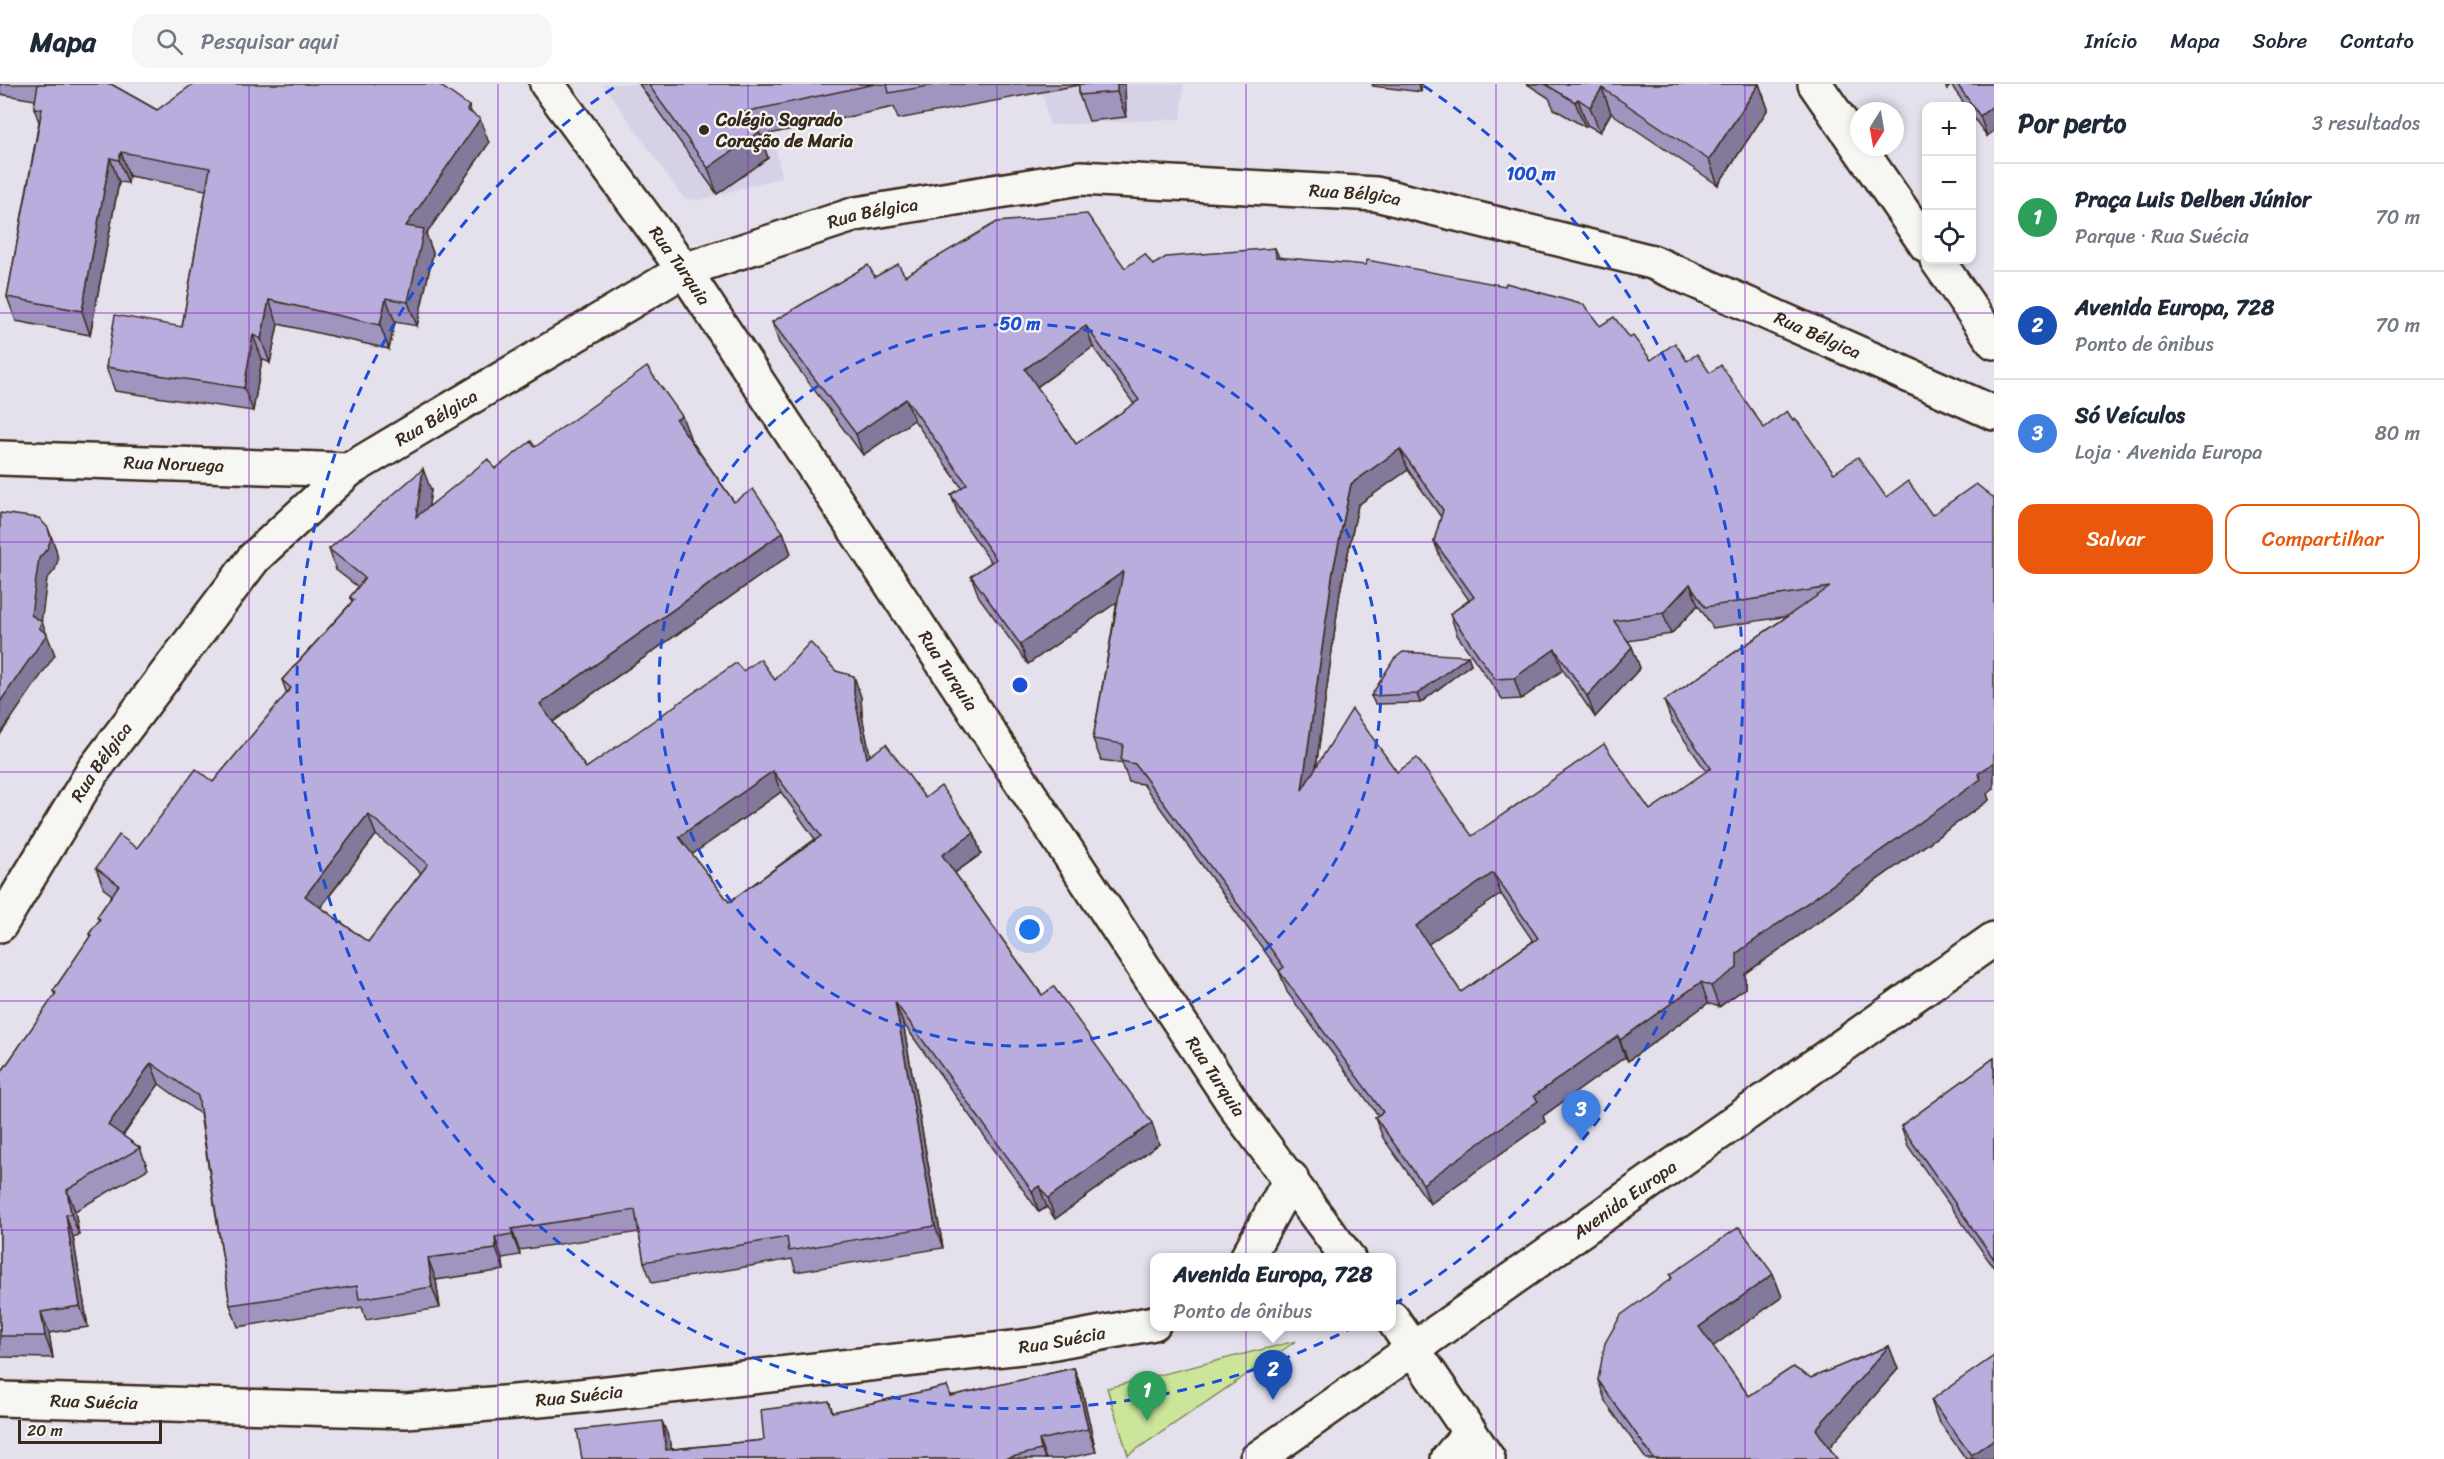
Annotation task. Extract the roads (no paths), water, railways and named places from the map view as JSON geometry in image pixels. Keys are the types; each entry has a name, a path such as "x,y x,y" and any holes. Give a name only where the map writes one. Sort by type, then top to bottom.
{"street":[{"name":"Rua Turquia","path":"548,84 684,270 1239,1112 1291,1178 1345,1253"},
{"path":"1815,84 1922,239"},
{"name":"Rua Bélgica","path":"0,925 93,771 254,558 349,470 684,270 855,214 1080,178 1376,194 1652,262 1994,413"},
{"path":"1940,264 1994,342"},
{"name":"Rua Noruega","path":"0,458 349,470"},
{"name":"Avenida Europa","path":"1257,1459 1412,1347 1476,1306 1994,939"},
{"path":"1249,1253 1291,1178"},
{"name":"Rua Suécia","path":"0,1399 406,1411 574,1396 1039,1345 1150,1324"},
{"path":"1396,1324 1488,1459"},
{"path":"1448,1459 1470,1432"}],"place":[{"name":"Colégio Sagrado Coração de Maria","path":"704,130"},
{"name":"Só Veículos","path":"1581,1140"},
{"name":"Avenida Europa, 728","path":"1273,1400"},
{"name":"Praça Luis Delben Júnior","path":"1147,1421"}]}
